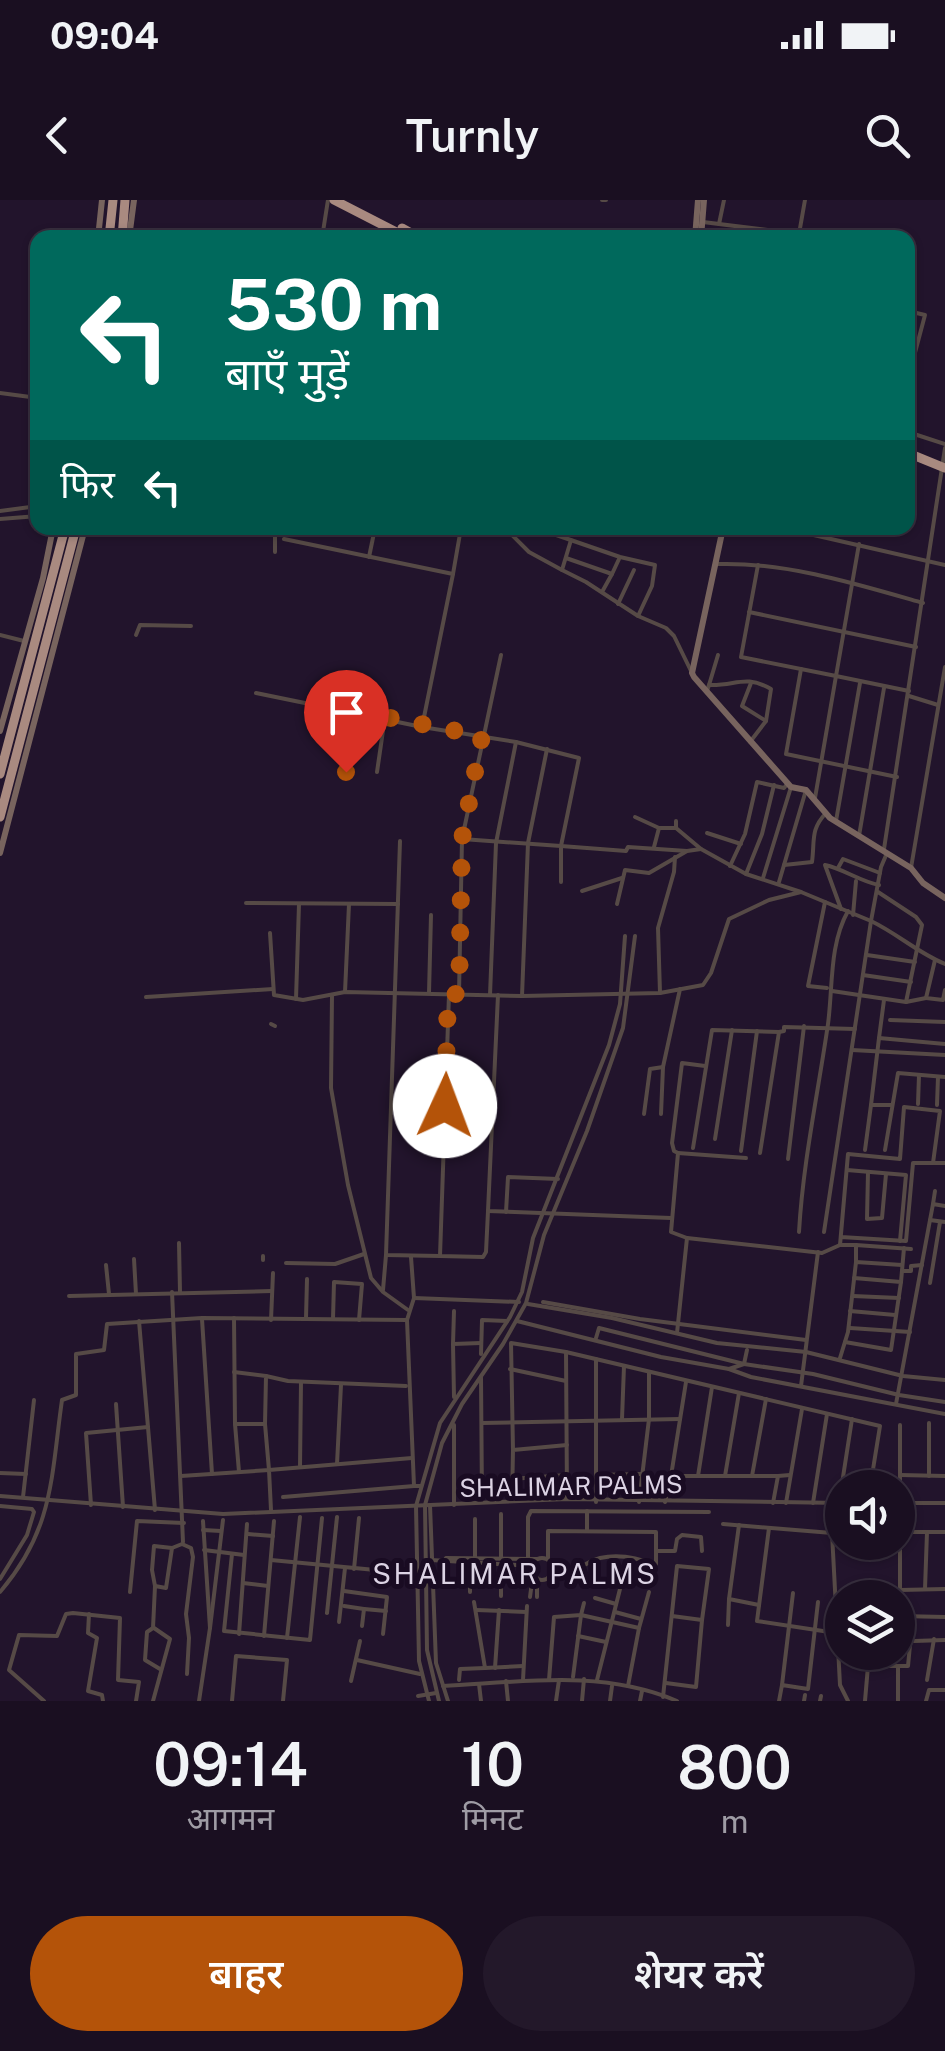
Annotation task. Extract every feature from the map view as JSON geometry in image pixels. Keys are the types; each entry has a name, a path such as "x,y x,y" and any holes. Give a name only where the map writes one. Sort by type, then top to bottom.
{"highway":[{"path":"110,230 112,200"},
{"path":"122,230 124,200"},
{"path":"331,200 392,230"},
{"path":"346,200 404,230"},
{"path":"915,453 944,464"},
{"path":"0,816 60,570 64,535"},
{"path":"0,774 73,535"}],"street":[{"path":"99,230 102,200"},
{"path":"131,230 134,200"},
{"path":"324,230 331,200"},
{"path":"698,230 701,200"},
{"path":"719,224 724,200"},
{"path":"800,230 805,200"},
{"path":"699,222 767,230"},
{"path":"915,312 925,315 915,353"},
{"path":"0,393 30,397"},
{"path":"824,1232 944,464 945,446 915,435"},
{"path":"0,510 30,507"},
{"path":"0,519 30,517"},
{"path":"0,853 60,570 54,535"},
{"path":"0,732 24,642 82,535"},
{"path":"274,552 275,535"},
{"path":"368,557 373,535"},
{"path":"422,726 460,535"},
{"path":"512,535 529,552 672,633 692,672 790,785 806,790 836,822 912,868 923,883 945,898"},
{"path":"556,535 656,566 652,586 638,616"},
{"path":"692,672 722,535"},
{"path":"816,535 945,565"},
{"path":"284,539 453,574"},
{"path":"562,570 571,540"},
{"path":"815,798 859,544"},
{"path":"602,592 620,556"},
{"path":"566,558 612,574"},
{"path":"716,564 758,565 923,602"},
{"path":"758,565 741,657 836,676 939,705"},
{"path":"618,604 634,570"},
{"path":"749,612 916,648"},
{"path":"136,635 140,626 190,626"},
{"path":"0,635 24,642"},
{"path":"459,994 462,839 500,655"},
{"path":"708,688 718,655"},
{"path":"912,868 945,667"},
{"path":"801,669 786,754 897,777"},
{"path":"708,688 741,679 772,690 766,721 750,742"},
{"path":"752,680 742,706 766,721"},
{"path":"836,822 860,683"},
{"path":"858,836 884,688"},
{"path":"256,693 516,742 579,758 561,846 561,882"},
{"path":"346,772 356,711"},
{"path":"377,772 385,717"},
{"path":"490,994 496,843 516,742"},
{"path":"522,996 528,843 546,749"},
{"path":"730,866 741,844 757,782 784,788 790,785"},
{"path":"746,874 762,834 774,785"},
{"path":"763,878 790,785"},
{"path":"778,884 806,790"},
{"path":"784,865 812,862 811,836 826,813"},
{"path":"635,817 659,828 676,828 730,866 872,921 894,932 917,951 945,964"},
{"path":"676,820 676,828"},
{"path":"654,848 659,828"},
{"path":"707,833 741,844"},
{"path":"462,839 686,852"},
{"path":"383,1292 400,841"},
{"path":"617,904 625,870 649,873 675,857 702,848"},
{"path":"660,992 658,928 675,857"},
{"path":"838,868 843,859 880,874"},
{"path":"848,912 825,866 838,868 878,888 920,922 906,1002"},
{"path":"582,891 622,878"},
{"path":"799,1232 830,990 842,922 857,879"},
{"path":"270,932 274,995 296,999 345,992 522,996 660,992 703,986 712,973 729,918 769,900 801,892"},
{"path":"826,902 808,986 906,1002 926,998 944,1001 945,990"},
{"path":"246,903 398,904"},
{"path":"296,999 299,903"},
{"path":"345,992 349,904"},
{"path":"429,993 431,915"},
{"path":"428,1698 422,1675 417,1574 418,1486 440,1423 518,1302 533,1238 604,1060 620,994 625,936"},
{"path":"438,1701 427,1650 428,1505 442,1443 526,1303 554,1213 588,1131 617,1045 635,936"},
{"path":"867,955 915,962"},
{"path":"926,998 934,960"},
{"path":"863,975 911,982"},
{"path":"146,997 274,989"},
{"path":"661,1114 663,1067 680,989"},
{"path":"440,1256 448,994"},
{"path":"332,995 331,1088 348,1185 371,1278 408,1310"},
{"path":"386,1255 483,1256 486,1252 498,995"},
{"path":"865,1150 884,1000"},
{"path":"890,1020 945,1022"},
{"path":"692,1148 712,1030 779,1032 784,1031 784,1026 855,1029"},
{"path":"788,1159 804,1026"},
{"path":"715,1138 732,1030"},
{"path":"740,1152 757,1031"},
{"path":"760,1153 779,1032"},
{"path":"879,1038 945,1044"},
{"path":"852,1050 945,1056"},
{"path":"705,1066 682,1063 674,1151 746,1158"},
{"path":"644,1114 650,1068 663,1067"},
{"path":"871,1105 896,1104 898,1073 945,1077"},
{"path":"918,1104 919,1075"},
{"path":"937,1105 938,1076"},
{"path":"886,1150 891,1105"},
{"path":"900,1159 904,1108 940,1111 933,1163"},
{"path":"678,1152 671,1232 687,1238 818,1252 840,1245 911,1248"},
{"path":"840,1245 848,1154 945,1163"},
{"path":"841,1236 906,1241 913,1163"},
{"path":"847,1170 909,1175"},
{"path":"868,1172 866,1219 882,1218 886,1174"},
{"path":"506,1212 508,1177 558,1179"},
{"path":"896,1404 935,1191"},
{"path":"933,1204 945,1206"},
{"path":"488,1211 671,1218"},
{"path":"930,1220 943,1222 930,1282"},
{"path":"676,1334 687,1238"},
{"path":"180,1243 180,1292"},
{"path":"840,1358 848,1328 856,1246"},
{"path":"845,1342 890,1350 904,1248"},
{"path":"800,1386 818,1252"},
{"path":"286,1263 335,1264 366,1254"},
{"path":"411,1256 414,1298 407,1320 408,1386 412,1458 418,1486"},
{"path":"134,1260 136,1294"},
{"path":"856,1262 911,1271 911,1266 922,1265"},
{"path":"106,1265 109,1294"},
{"path":"271,1320 273,1273"},
{"path":"333,1319 334,1282 362,1284 371,1278"},
{"path":"854,1278 900,1282"},
{"path":"306,1318 307,1279"},
{"path":"359,1320 362,1284"},
{"path":"69,1296 272,1291"},
{"path":"172,1292 183,1544"},
{"path":"852,1296 898,1298"},
{"path":"414,1298 526,1303 747,1349 806,1352 903,1376 945,1380"},
{"path":"543,1302 806,1340"},
{"path":"454,1311 454,1398"},
{"path":"850,1311 896,1315"},
{"path":"0,1592 34,1542 50,1501 62,1400 76,1395 76,1354 104,1350 107,1324 202,1318 407,1320"},
{"path":"202,1318 212,1474"},
{"path":"234,1318 239,1472"},
{"path":"139,1320 156,1510"},
{"path":"481,1358 482,1320 507,1321"},
{"path":"518,1321 752,1377 945,1414"},
{"path":"596,1340 599,1328 744,1364 945,1402"},
{"path":"848,1328 910,1332"},
{"path":"453,1344 480,1343"},
{"path":"512,1503 510,1343 566,1352 880,1426 873,1470"},
{"path":"744,1364 747,1349"},
{"path":"566,1352 567,1499"},
{"path":"596,1359 596,1502"},
{"path":"729,1369 744,1364"},
{"path":"622,1419 624,1366"},
{"path":"510,1369 566,1382"},
{"path":"234,1372 302,1382 408,1386"},
{"path":"639,1502 649,1419 649,1372"},
{"path":"266,1376 271,1510"},
{"path":"481,1377 482,1504"},
{"path":"665,1502 686,1380"},
{"path":"300,1468 302,1382"},
{"path":"337,1464 341,1385"},
{"path":"698,1476 712,1386"},
{"path":"725,1476 739,1393"},
{"path":"752,1476 766,1399"},
{"path":"24,1497 34,1400"},
{"path":"116,1404 124,1508"},
{"path":"786,1503 802,1408"},
{"path":"813,1503 827,1414"},
{"path":"482,1424 680,1418"},
{"path":"845,1470 852,1419"},
{"path":"454,1420 454,1505"},
{"path":"929,1423 929,1476"},
{"path":"235,1424 265,1424"},
{"path":"900,1425 900,1470"},
{"path":"92,1505 86,1433 148,1427"},
{"path":"513,1450 566,1445"},
{"path":"181,1476 412,1458"},
{"path":"0,1473 26,1474"},
{"path":"596,1474 642,1474"},
{"path":"511,1479 566,1475"},
{"path":"670,1476 791,1476"},
{"path":"773,1503 778,1476"},
{"path":"915,1476 945,1476"},
{"path":"283,1497 418,1486"},
{"name":"SHALIMAR PALMS","path":"0,1496 184,1513 248,1514 567,1499 825,1503"},
{"path":"915,1504 945,1503"},
{"path":"428,1505 436,1662 448,1701"},
{"path":"0,1506 33,1509 24,1539 0,1578"},
{"path":"528,1558 531,1511 709,1512"},
{"path":"588,1511 588,1532"},
{"path":"501,1514 501,1596"},
{"path":"287,1638 300,1517"},
{"path":"327,1613 338,1517"},
{"path":"210,1630 310,1640 322,1518"},
{"path":"354,1569 359,1518"},
{"path":"470,1592 474,1519"},
{"path":"130,1592 136,1520 184,1522"},
{"path":"199,1701 223,1520"},
{"path":"203,1521 210,1630"},
{"path":"264,1636 274,1522"},
{"path":"239,1634 247,1524"},
{"path":"723,1524 832,1533 834,1580"},
{"path":"728,1625 739,1525"},
{"path":"769,1528 757,1622 825,1633"},
{"path":"203,1530 222,1531"},
{"path":"535,1576 548,1578 566,1576 598,1558 612,1556 639,1558 654,1564 656,1532 548,1532 548,1560 553,1568 548,1578"},
{"path":"915,1532 945,1532"},
{"path":"925,1590 927,1532"},
{"path":"246,1534 273,1536"},
{"path":"656,1551 675,1550 677,1539 682,1536 701,1537 702,1551"},
{"path":"24,1539 34,1542"},
{"path":"153,1628 155,1586 151,1553 154,1546 172,1548 183,1544 191,1548 194,1556 186,1614 186,1674"},
{"path":"155,1586 166,1588 172,1548"},
{"path":"203,1550 244,1554"},
{"path":"224,1631 232,1554"},
{"path":"532,1566 538,1559"},
{"path":"12,1560 21,1565"},
{"path":"271,1560 417,1574"},
{"path":"430,1560 532,1566"},
{"path":"504,1562 548,1560"},
{"path":"532,1566 534,1597"},
{"path":"663,1696 677,1566 709,1569 696,1687 666,1683"},
{"path":"339,1622 346,1568"},
{"path":"243,1582 268,1586"},
{"path":"598,1680 620,1589"},
{"path":"915,1590 945,1589"},
{"path":"344,1590 386,1596 383,1634"},
{"path":"628,1686 649,1592"},
{"path":"779,1701 793,1593"},
{"path":"595,1598 616,1604"},
{"path":"729,1599 759,1605"},
{"path":"474,1602 485,1668"},
{"path":"782,1685 808,1688 818,1602"},
{"path":"573,1679 584,1603"},
{"path":"342,1606 386,1611"},
{"path":"362,1626 364,1609"},
{"path":"476,1610 526,1609 523,1680"},
{"path":"495,1668 499,1610"},
{"path":"614,1612 641,1620"},
{"path":"44,1701 8,1670 19,1636 57,1636 66,1614 120,1618 118,1680 139,1682 136,1701"},
{"path":"89,1614 88,1632 97,1638 88,1691 102,1695 103,1701"},
{"path":"550,1680 554,1618 581,1615 639,1628"},
{"path":"672,1616 702,1620"},
{"path":"915,1616 945,1616"},
{"path":"153,1628 170,1639 153,1701"},
{"path":"153,1628 147,1632 145,1660 160,1669"},
{"path":"578,1636 606,1642"},
{"path":"351,1681 360,1640"},
{"path":"927,1680 934,1640"},
{"path":"915,1642 945,1640"},
{"path":"232,1701 236,1656 287,1660 283,1701"},
{"path":"356,1660 422,1675"},
{"path":"459,1680 460,1669 523,1666"},
{"path":"839,1670 840,1685 848,1701"},
{"path":"861,1670 867,1680"},
{"path":"865,1701 868,1670"},
{"path":"898,1670 898,1701"},
{"path":"443,1686 506,1680 598,1680 678,1701"},
{"path":"506,1680 508,1701"},
{"path":"556,1701 558,1680"},
{"path":"582,1701 584,1680"},
{"path":"479,1684 481,1701"},
{"path":"610,1701 612,1684"},
{"path":"640,1701 642,1690"},
{"path":"926,1701 929,1690 945,1690"},
{"path":"418,1696 428,1698 436,1693"}],"district":[{"name":"SHALIMAR PALMS","path":"515,1574"}],"route":[{"path":"346,772 356,711 482,736 462,839 459,994 448,994 445,1106"}]}
